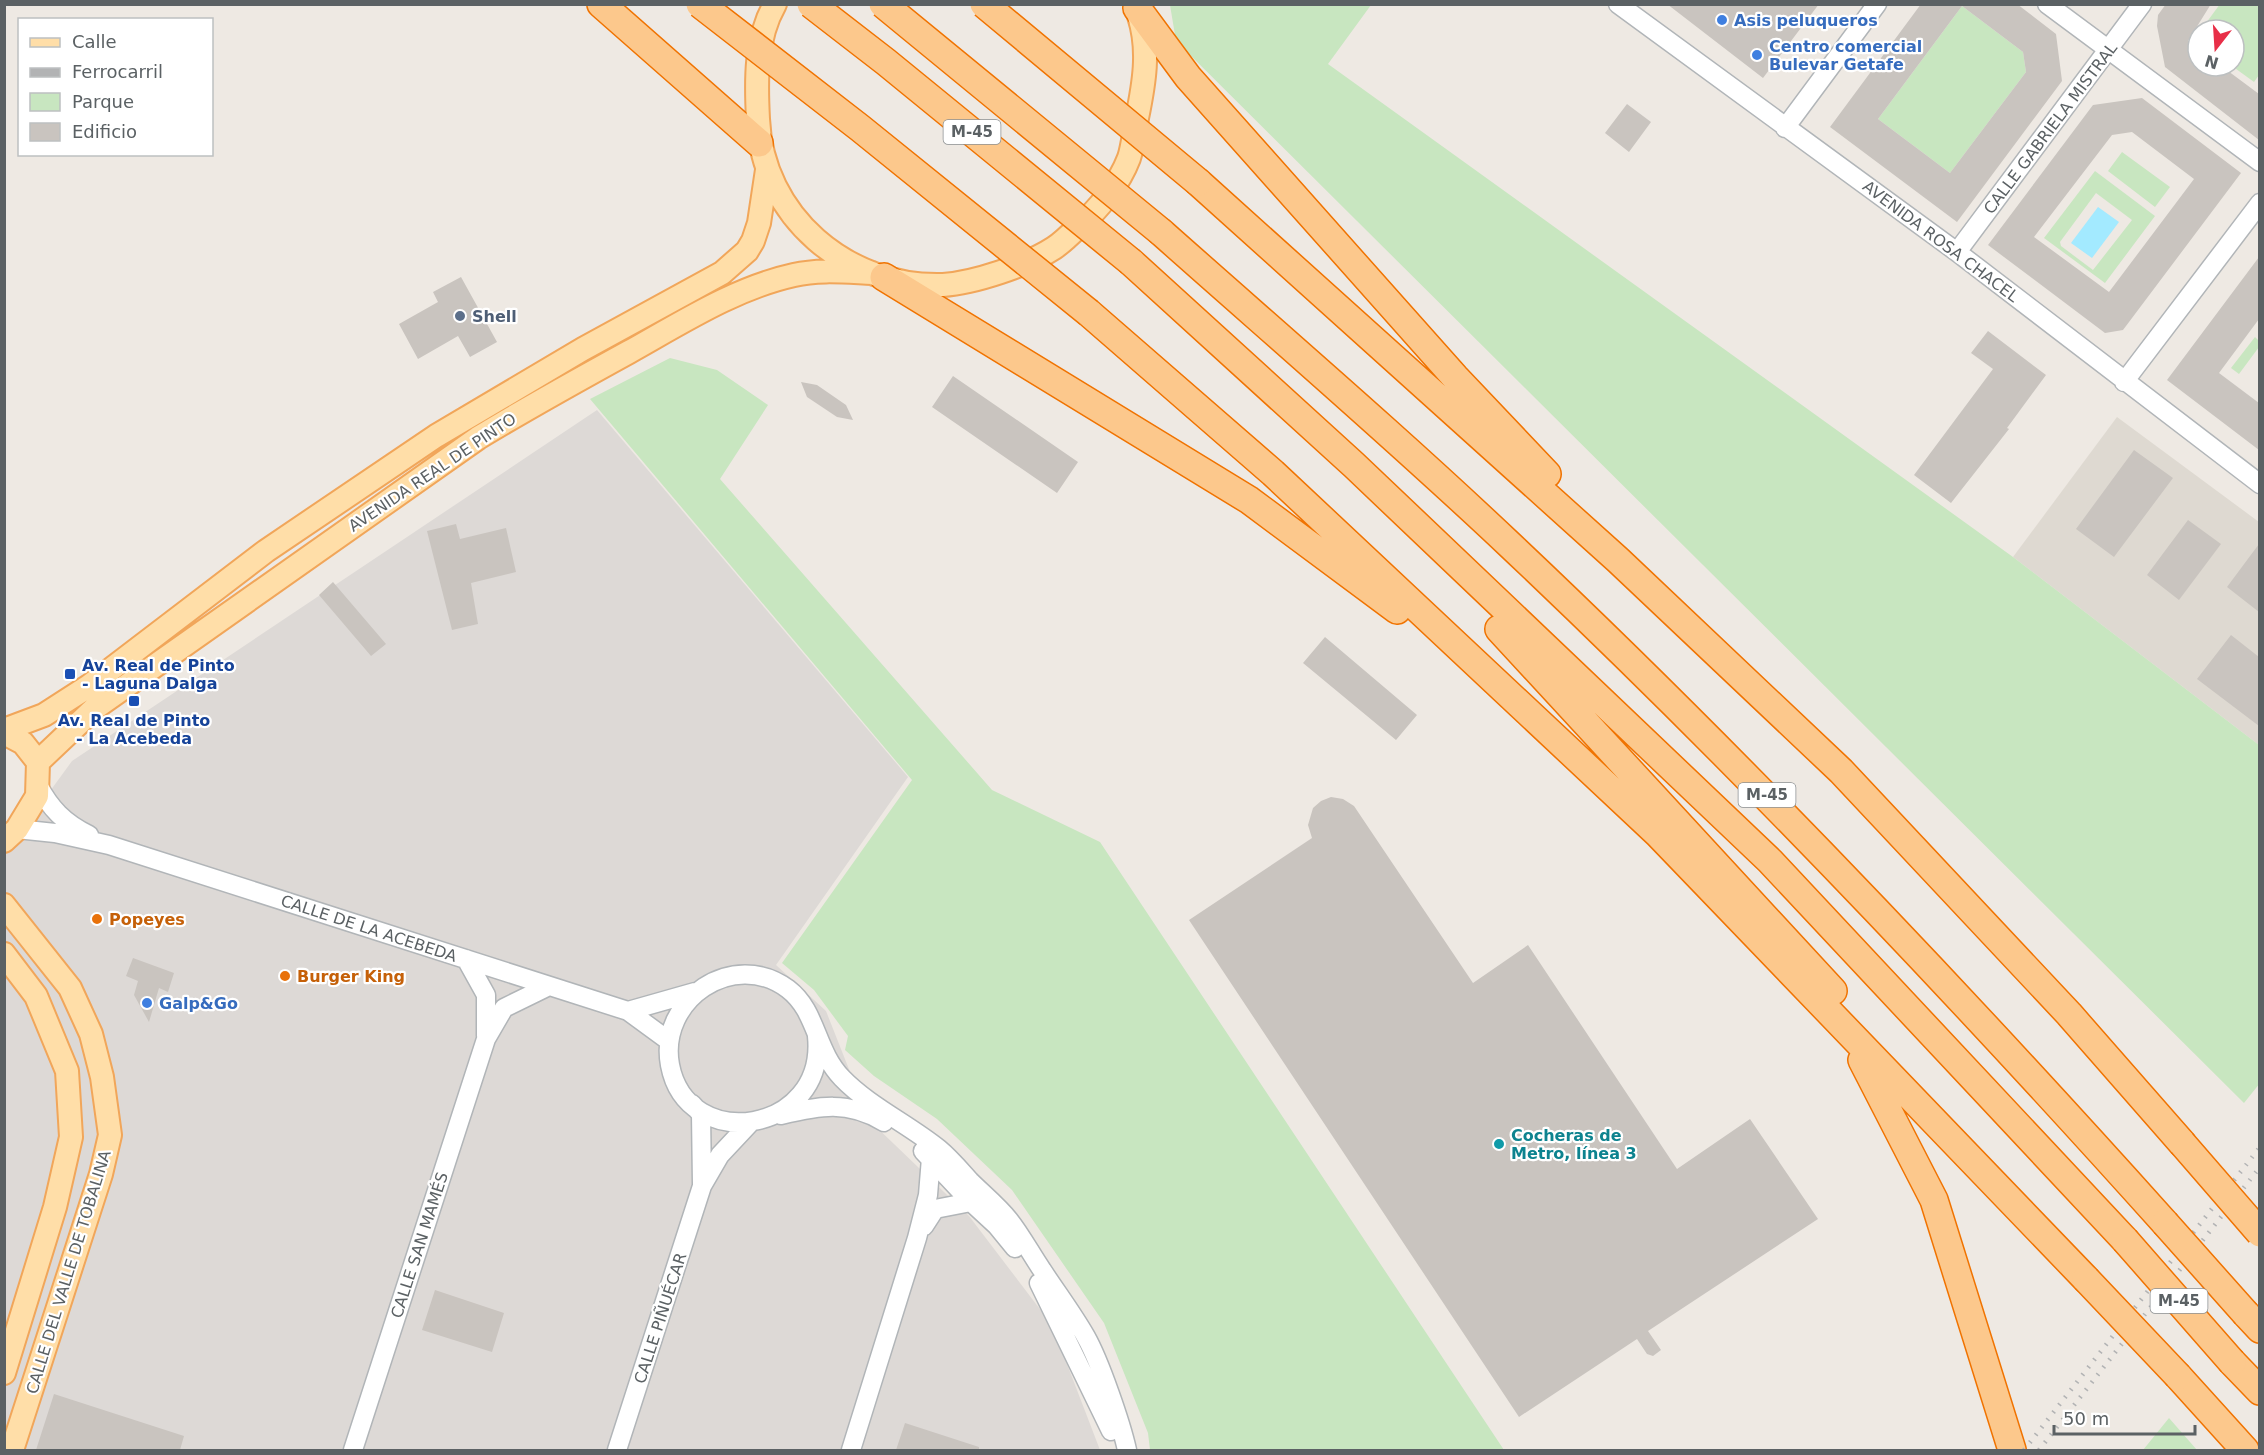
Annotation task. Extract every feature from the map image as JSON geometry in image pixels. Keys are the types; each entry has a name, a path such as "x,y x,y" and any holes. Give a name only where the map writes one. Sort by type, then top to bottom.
{"highway":[{"path":"601,4 759,143"},
{"path":"700,4 860,128 1089,313 1273,472 1658,834 2063,1255"},
{"name":"M-45","path":"811,4 1131,262 1354,465 1454,564 1770,861 2125,1240 2259,1391"},
{"name":"M-45","path":"883,4 1161,232 1509,544 1786,814 2016,1056 2253,1322"},
{"path":"984,4 1198,182 1618,560 1841,771 2069,1014 2259,1233"},
{"path":"1140,6 1155,32 1188,77 1455,377 1570,498 1618,560"},
{"path":"878,275 1249,500 1502,688"},
{"path":"1454,564 1478,606 2051,1231 2063,1255"},
{"path":"1846,1030 1934,1200 2012,1450"},
{"path":"2182,1143 2250,1202 2259,1207"},
{"name":"M-45","path":"2063,1255 2245,1450"}],"main road":[{"path":"775,4 769,14 756,69 759,143 767,170 785,207 806,231 832,254 878,275 903,282 943,285 991,275 1054,248 1100,208 1129,158 1143,92 1147,39 1140,6"},
{"name":"AVENIDA REAL DE PINTO","path":"4,731 44,715 89,686 266,551 425,442 543,372 722,273 747,251 753,241 759,223 767,170"},
{"name":"AVENIDA REAL DE PINTO","path":"38,773 94,708 478,438 524,409 675,326 748,290 796,274 833,272 878,275"},
{"path":"4,731 23,743 38,773 38,796 11,835"},
{"name":"CALLE DEL VALLE DE TOBALINA","path":"4,905 70,988 91,1034 102,1077 110,1135 100,1174 12,1450"},
{"name":"CALLE DEL VALLE DE TOBALINA","path":"4,954 36,996 66,1071 71,1137 55,1207 4,1373"}],"street":[{"name":"AVENIDA ROSA CHACEL","path":"1618,4 1957,252 2259,484"},
{"path":"1785,128 1877,4"},
{"path":"2047,4 2259,162"},
{"name":"CALLE GABRIELA MISTRAL","path":"1957,252 2142,4"},
{"path":"2124,382 2259,202"},
{"name":"CALLE DE LA ACEBEDA","path":"38,773 50,808 74,828 109,845"},
{"name":"CALLE DE LA ACEBEDA","path":"11,835 55,833 109,845 628,1011 669,1041"},
{"name":"CALLE SAN MAMÉS","path":"466,959 486,995 486,1039"},
{"path":"1116,1450 1114,1438 1035,1274 997,1226 971,1202 931,1158 888,1124 867,1112 831,1105 750,1123 729,1122 707,1114 690,1102 679,1087 670,1066 669,1041 674,1022 683,1005 695,992 711,982 730,976 750,975 770,980 788,989 801,1002 811,1019 829,1064 852,1088 940,1150 1009,1220 1087,1339 1124,1435 1127,1450"},
{"name":"CALLE SAN MAMÉS","path":"353,1450 486,1039 504,1008 549,986"},
{"path":"628,1011 695,992"},
{"path":"773,1117 790,1107 804,1092 814,1072 817,1036"},
{"name":"CALLE PIÑUÉCAR","path":"690,1102 701,1114 702,1186"},
{"name":"CALLE PIÑUÉCAR","path":"617,1450 702,1186 720,1155 750,1123"},
{"path":"851,1450 917,1238 928,1195 931,1158"},
{"path":"917,1238 935,1209 971,1202"}],"shaded area":[{"path":"597,410 908,777 776,965 826,1011 869,1120 969,1216 1052,1325 1100,1450 5,1450 5,853 72,761"},
{"path":"2117,417 2259,522 2259,745 2013,557"}],"green space":[{"path":"2220,4 2259,5 2259,75 2254,82 2246,76 2246,18 2210,18"},
{"path":"1170,5 1371,5 1328,64 2013,557 2259,745 2260,1083 2244,1103 1176,41"},
{"path":"1962,6 2023,52 2026,72 1950,173 1878,119"},
{"path":"2122,152 2170,187 2155,207 2108,171"},
{"path":"2095,171 2155,216 2105,283 2044,238","holes":["2096,193 2132,220 2093,270 2061,246 2060,242"]},
{"path":"2255,337 2259,341 2259,347 2239,374 2231,368"},
{"path":"670,358 717,370 768,405 720,479 992,790 1100,842 1504,1450 1150,1450 1148,1433 1104,1323 1012,1190 937,1119 874,1076 845,1050 848,1036 814,990 782,963 912,780 590,399"},
{"path":"2169,1418 2197,1450 2143,1450"}],"water":[{"path":"2098,207 2119,222 2092,258 2071,243"}],"building":[{"name":"Centro comercial Bulevar Getafe","path":"1667,4 1819,4 1763,78"},
{"path":"1921,4 2017,4 2056,34 2062,81 1957,222 1830,127","holes":["1962,6 2023,52 2026,72 1950,173 1878,119"]},
{"path":"2166,4 2211,4 2202,18 2186,18 2186,78 2237,78 2259,94 2259,140 2165,67 2157,26 2158,15"},
{"path":"2142,98 2241,173 2123,330 2105,333 1988,245 2093,105","holes":["2132,132 2194,179 2109,292 2034,237 2112,135"]},
{"path":"1627,104 1651,122 1629,152 1605,133"},
{"path":"2259,257 2259,319 2219,373 2259,403 2259,450 2167,380"},
{"name":"Shell","path":"461,277 497,342 470,357 458,336 418,359 399,324 438,302 433,292"},
{"path":"1988,331 2046,375 2007,428 2009,429 1951,503 1914,475 1993,369 1971,353"},
{"path":"953,376 1078,462 1057,493 932,407"},
{"path":"801,382 817,385 846,405 853,420 837,417 807,397"},
{"path":"2134,450 2173,478 2114,557 2076,529"},
{"path":"2188,520 2221,544 2179,600 2147,575"},
{"path":"456,524 460,539 506,528 516,572 471,583 478,624 452,630 427,531"},
{"path":"2259,544 2259,612 2227,587"},
{"path":"333,582 386,644 371,656 319,595"},
{"path":"2231,635 2259,657 2259,726 2197,679"},
{"path":"1325,637 1417,715 1396,740 1303,663"},
{"name":"Cocheras de Metro, línea 3","path":"1331,797 1343,799 1354,806 1473,983 1528,945 1677,1169 1750,1119 1818,1219 1648,1331 1661,1350 1653,1356 1647,1354 1637,1339 1519,1417 1189,920 1312,838 1308,825 1313,808 1321,801"},
{"name":"Galp&Go","path":"133,958 174,973 168,992 159,988 149,1022 134,995 138,981 126,976"},
{"path":"435,1290 504,1313 492,1352 422,1330"},
{"path":"54,1394 184,1436 180,1450 36,1450"},
{"path":"905,1423 979,1447 979,1450 896,1450"}],"railway":[{"path":"2024,1450 2260,1147"},
{"path":"2039,1450 2260,1167"}],"place":[{"name":"Asis peluqueros","path":"1722,20"},
{"name":"Centro comercial Bulevar Getafe","path":"1757,55"},
{"name":"Shell","path":"460,316"},
{"name":"Av. Real de Pinto - Laguna Dalga","path":"70,674"},
{"name":"Av. Real de Pinto - La Acebeda","path":"134,701"},
{"name":"Popeyes","path":"97,919"},
{"name":"Burger King","path":"285,976"},
{"name":"Galp&Go","path":"147,1003"},
{"name":"Cocheras de Metro, línea 3","path":"1499,1144"}]}
